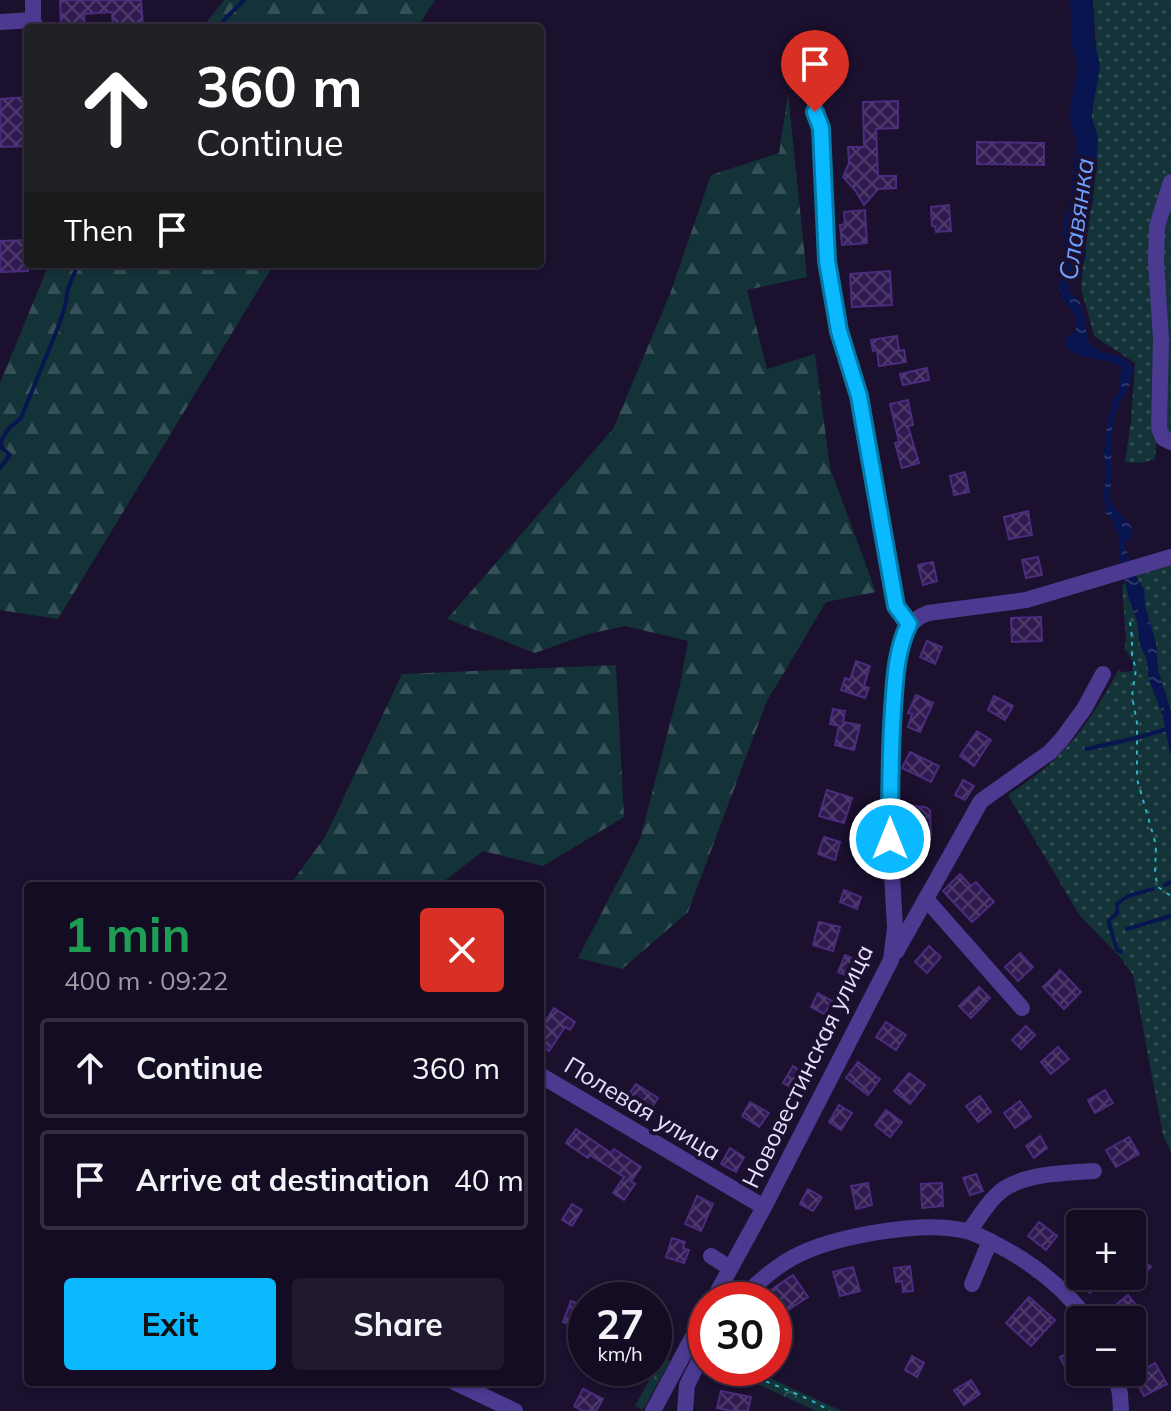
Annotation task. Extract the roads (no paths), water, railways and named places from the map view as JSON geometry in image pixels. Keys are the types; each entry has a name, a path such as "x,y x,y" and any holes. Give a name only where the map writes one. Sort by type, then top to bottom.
{"street":[{"path":"0,22 34,24 33,0"},
{"path":"814,83 815,112 821,128 827,261 839,331 859,396 896,606 909,624 928,613 1026,600 1171,557"},
{"path":"1171,182 1157,226 1156,262 1161,338 1159,428 1163,438 1171,442"},
{"name":"Нововестинская улица","path":"723,1282 891,960 895,928 890,839 890,755 899,652 909,624"},
{"path":"891,960 981,801 1050,752 1084,709 1103,674"},
{"path":"926,899 1022,1008"},
{"name":"Полевая улица","path":"544,1077 764,1207"},
{"path":"969,1231 1006,1188 1047,1175 1094,1171"},
{"path":"759,1282 794,1257 822,1245 886,1232 948,1228 969,1231 1015,1254 1061,1288 1076,1306"},
{"path":"972,1284 990,1241"},
{"path":"711,1256 730,1268"},
{"path":"672,1374 688,1345"},
{"path":"672,1377 687,1385 685,1411"},
{"path":"462,1386 515,1411"},
{"path":"653,1411 666,1386"},
{"path":"1118,1386 1121,1411"}],"water":[{"path":"1081,223 1078,260 1068,281 1070,293 1079,300 1088,342 1097,350 1126,359 1133,367 1130,383 1114,421 1110,499 1132,530 1132,539 1125,542 1135,574 1144,589 1145,606 1156,643 1158,670 1171,712 1171,756 1163,716 1149,679 1147,660 1129,599 1120,557 1120,537 1105,512 1106,429 1112,399 1119,392 1121,367 1084,357 1070,351 1065,345 1067,336 1075,332 1077,325 1062,297 1060,286 1070,258 1071,227"}],"waterway":[{"path":"221,24 244,0"},
{"name":"Славянка","path":"1075,255 1074,226 1082,201 1087,139 1080,117 1089,66 1083,43 1081,0"},
{"path":"0,468 10,455 2,448 1,441 8,429 21,418 59,325 76,268"},
{"path":"1086,749 1167,729"},
{"path":"1165,885 1171,882"},
{"path":"1121,952 1117,950 1109,923 1117,914 1117,904 1128,896 1153,889"},
{"path":"1127,929 1171,916"}]}
